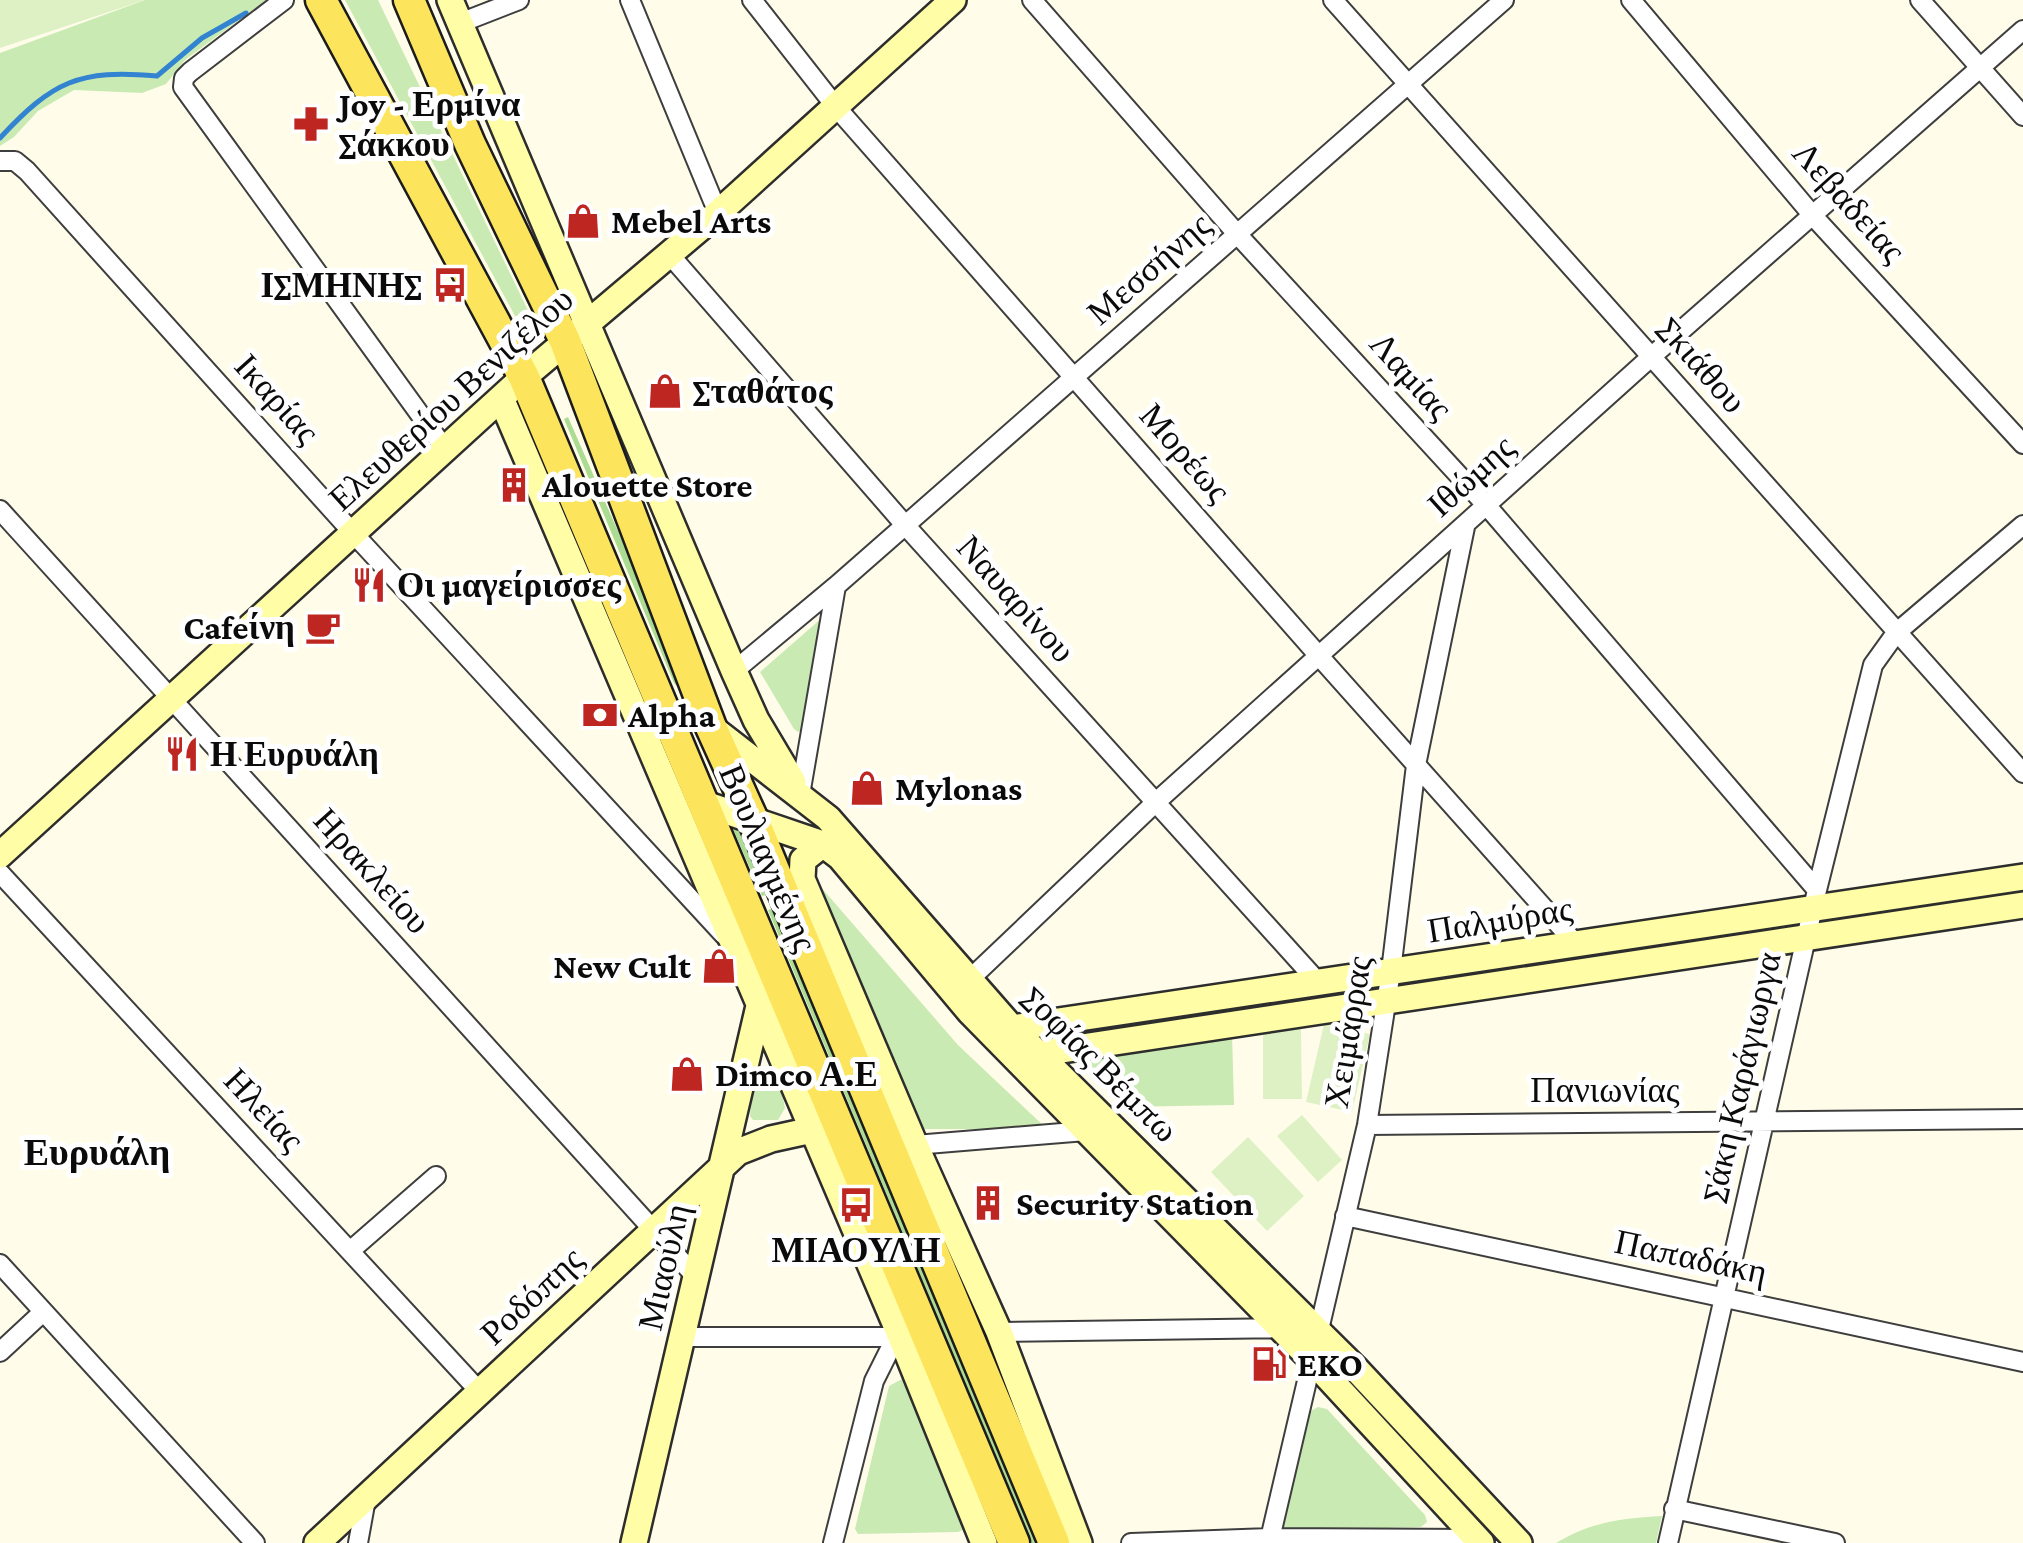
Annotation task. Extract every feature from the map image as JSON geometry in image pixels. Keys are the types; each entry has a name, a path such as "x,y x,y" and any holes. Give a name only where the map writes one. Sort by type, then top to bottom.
{"main road":[{"path":"299,0 362,76"},
{"name":"Βουλιαγμένης","path":"321,0 362,76 512,388 705,804 1014,1543"},
{"path":"390,0 470,144"},
{"name":"Βουλιαγμένης","path":"410,0 470,144 576,332 711,727 1054,1543"}],"street":[{"path":"284,0 190,72 184,78 184,87 446,448"},
{"path":"519,0 455,11 576,332 756,720 800,795"},
{"path":"630,0 718,213"},
{"name":"Μορέως","path":"752,0 836,107 1576,944"},
{"name":"Ελευθερίου Βενιζέλου","path":"0,854 512,388 718,213 953,0"},
{"name":"Λαμίας","path":"1032,0 1238,235 1486,506 1815,899"},
{"name":"Σκιάθου","path":"1332,0 2023,772"},
{"name":"Μεσσήνης","path":"734,671 1504,0"},
{"name":"Λεβαδείας","path":"1630,0 1814,216 2023,444"},
{"path":"1920,0 2023,116"},
{"name":"Ιθώμης","path":"970,979 1156,802 1651,357 2023,30"},
{"name":"Ικαρίας","path":"8,161 734,945"},
{"name":"Ναυαρίνου","path":"670,255 905,525 1318,982"},
{"path":"512,388 517,436 984,1543"},
{"path":"468,428 490,426 517,436"},
{"name":"Ηρακλείου","path":"0,510 696,1277"},
{"name":"Σάκη Καράγιωργα","path":"1670,1541 1674,1509 1763,1122 1873,665 1896,634 2023,525"},
{"name":"Χειμάρρας","path":"1270,1540 1367,1125 1387,1001 1416,765 1465,526"},
{"path":"800,795 836,586"},
{"name":"Σοφίας Βέμπω","path":"711,727 828,818 970,979 1000,1030"},
{"name":"Σοφίας Βέμπω","path":"705,804 823,844 840,857 1000,1030 1320,1333 1519,1543"},
{"path":"823,844 803,860 802,879 1000,1332 1079,1543"},
{"name":"Ηλείας","path":"0,873 480,1392"},
{"name":"Παλμύρας","path":"1000,1030 1576,944 1815,899 2023,877"},
{"name":"Παλμύρας","path":"1026,1056 2023,905"},
{"name":"Μιαούλη","path":"634,1543 759,1006"},
{"name":"Σοφίας Βέμπω","path":"1026,1056 1086,1131 1312,1360 1479,1541"},
{"path":"746,1064 758,1057 782,1061"},
{"name":"Πανιωνίας","path":"1367,1125 2023,1119"},
{"name":"Ροδόπης","path":"317,1543 723,1166 751,1145 812,1130"},
{"path":"915,1145 1086,1131"},
{"path":"350,1251 436,1176"},
{"name":"Παπαδάκη","path":"1345,1216 2023,1362"},
{"path":"0,1264 254,1543"},
{"path":"0,1352 44,1312"},
{"path":"1000,1332 1281,1328"},
{"path":"683,1337 898,1337"},
{"path":"832,1543 874,1381 898,1337"},
{"path":"358,1543 366,1498"},
{"path":"1674,1509 1835,1543"},
{"path":"1132,1543 1479,1541"}],"green space":[{"path":"0,0 145,0 0,48"},
{"path":"145,0 266,0 185,60 166,84 142,93 74,90 38,111 0,146 0,53"},
{"path":"345,0 378,0 535,325 522,329"},
{"path":"568,417 704,728 674,683 564,419"},
{"path":"823,617 804,729 798,732 760,672"},
{"path":"730,822 745,827 774,892 762,896"},
{"path":"820,886 958,1045 1047,1129 921,1129"},
{"path":"779,907 1043,1543 1032,1543 768,910"},
{"path":"1324,1024 1370,1034 1352,1112 1306,1102"},
{"path":"1263,1029 1301,1029 1302,1099 1263,1099"},
{"path":"1232,1033 1234,1105 1123,1107 1074,1058"},
{"path":"770,1078 782,1094 785,1108 778,1120 753,1120 750,1116 753,1087"},
{"path":"1302,1115 1342,1160 1318,1182 1277,1136"},
{"path":"1248,1137 1304,1196 1267,1231 1211,1172"},
{"path":"908,1380 965,1529 958,1532 858,1534 855,1529 889,1386"},
{"path":"1318,1407 1327,1409 1425,1515 1427,1522 1421,1527 1286,1531 1281,1523 1309,1412"},
{"path":"1662,1516 1656,1543 1556,1543 1607,1522"}],"waterway":[{"path":"0,138 52,91 107,75 157,76 202,38 246,13"}],"place":[{"name":"Joy - Ερμίνα Σάκκου","path":"311,124"},
{"name":"Mebel Arts","path":"583,221"},
{"name":"ΙΣΜΗΝΗΣ","path":"450,285"},
{"name":"Σταθάτος","path":"665,391"},
{"name":"Alouette Store","path":"514,485"},
{"name":"Οι μαγείρισσες","path":"369,585"},
{"name":"Cafeίνη","path":"323,627"},
{"name":"Alpha","path":"600,715"},
{"name":"Η Ευρυάλη","path":"182,754"},
{"name":"Mylonas","path":"867,788"},
{"name":"New Cult","path":"719,966"},
{"name":"Dimco Α.Ε","path":"687,1074"},
{"name":"Security Station","path":"988,1203"},
{"name":"ΜΙΑΟΥΛΗ","path":"856,1205"},
{"name":"EKO","path":"1269,1364"}],"district":[{"name":"Ευρυάλη","path":"97,1152"}]}
